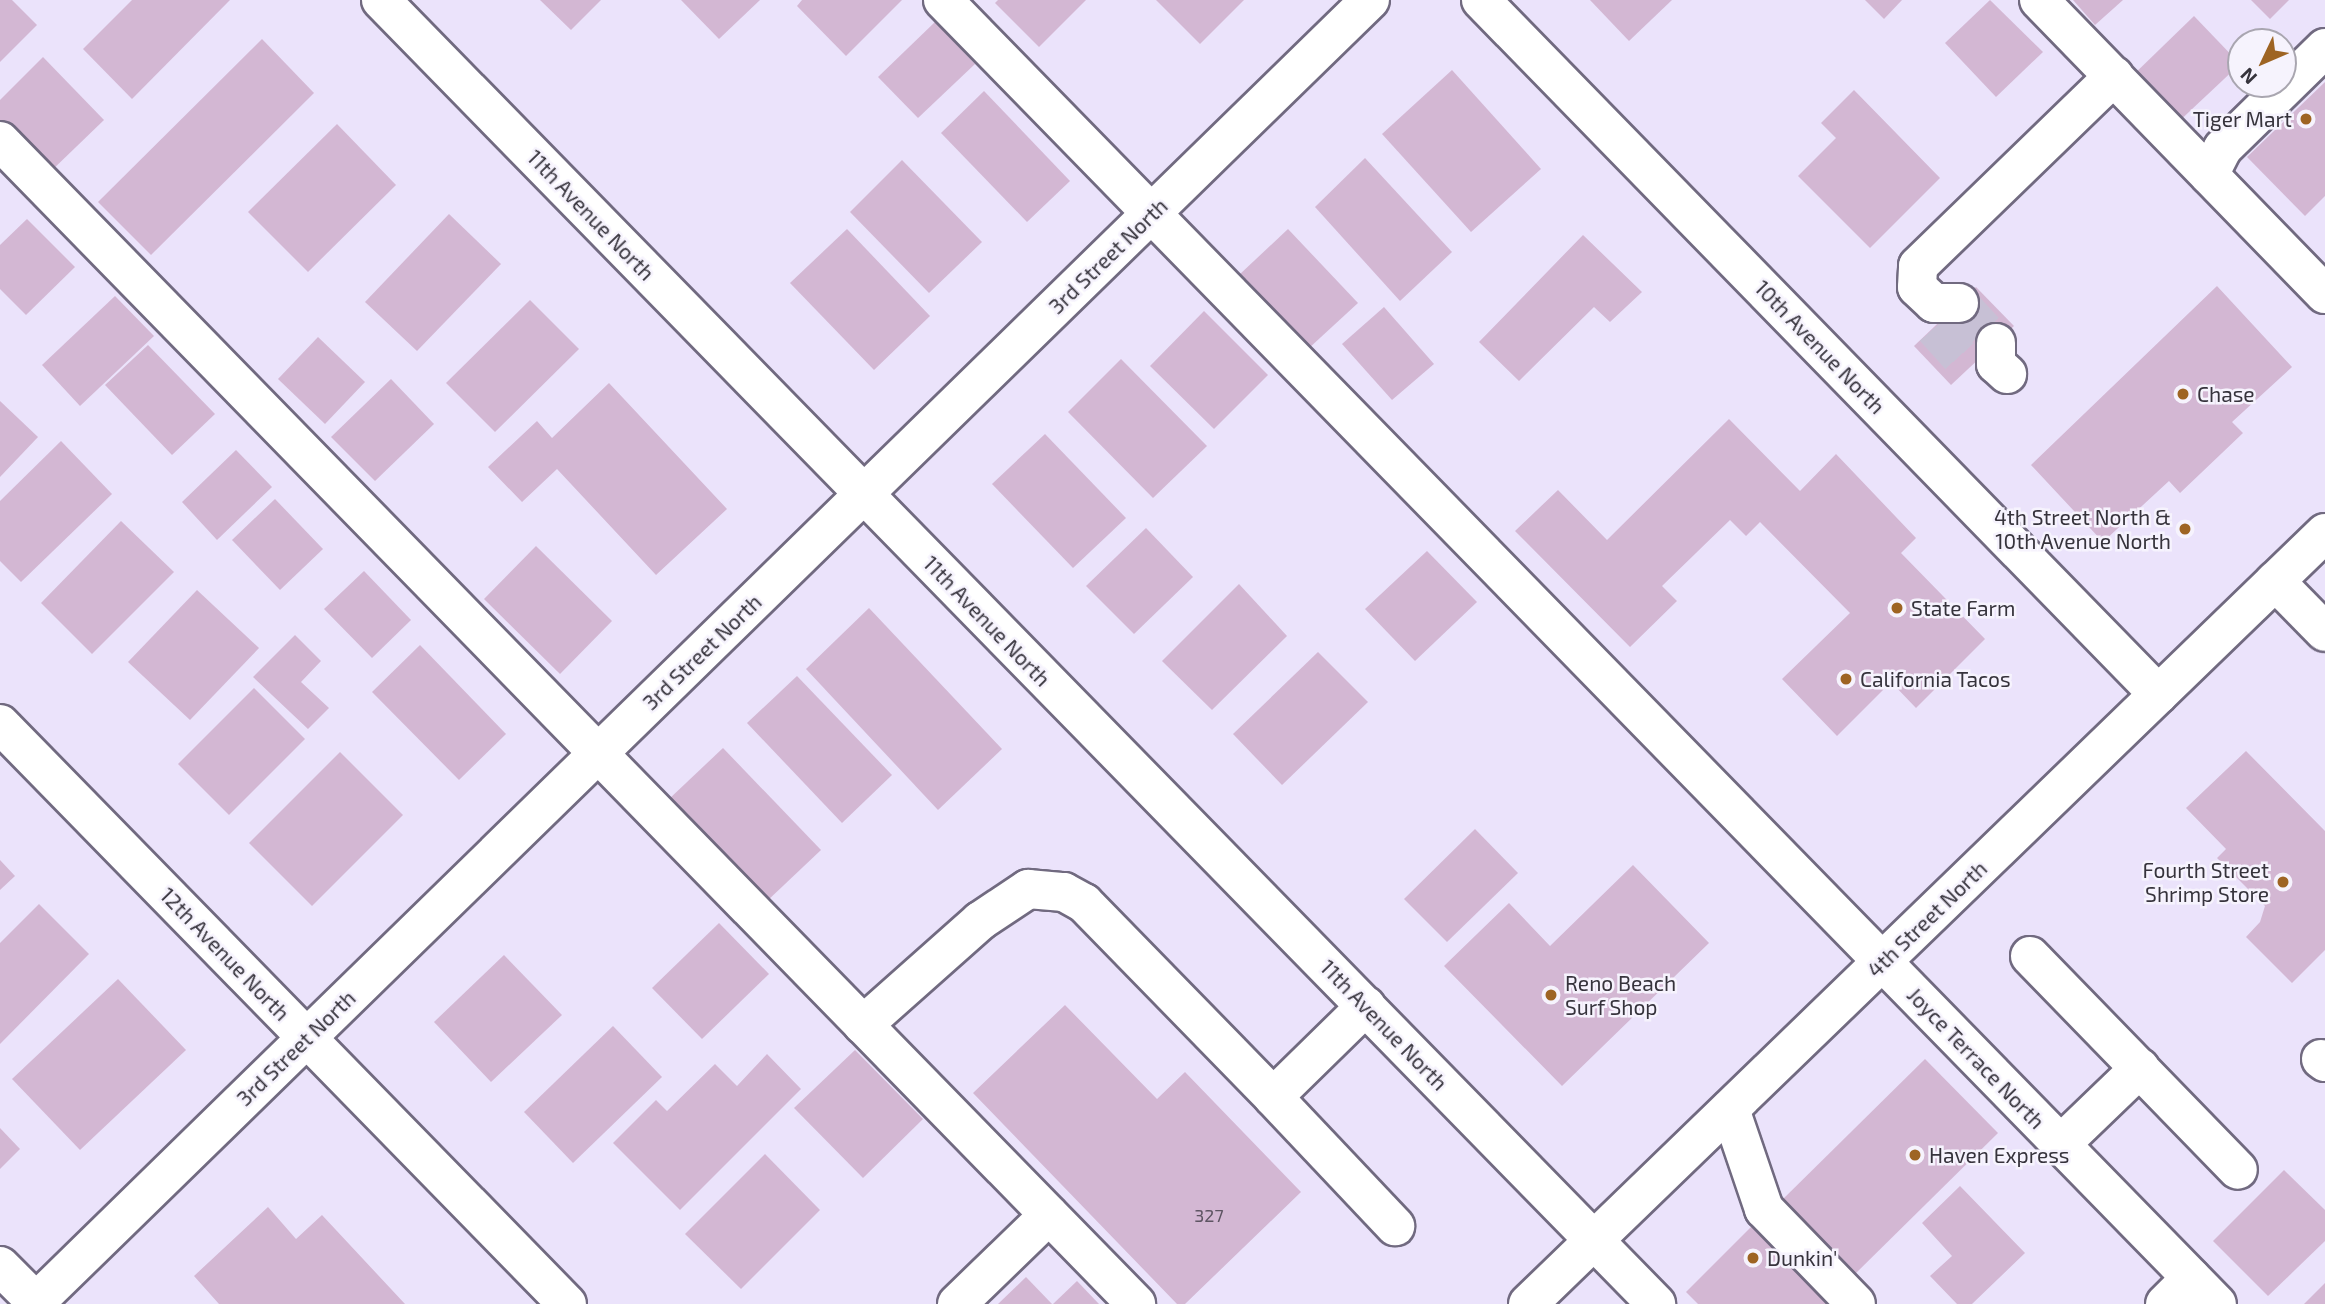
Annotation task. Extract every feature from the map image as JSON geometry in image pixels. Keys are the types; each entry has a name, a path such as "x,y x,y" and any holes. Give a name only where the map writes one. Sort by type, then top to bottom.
{"street":[{"name":"11th Avenue North","path":"381,0 1656,1304"},
{"name":"Joyce Terrace North","path":"943,0 2060,1145 2191,1295"},
{"name":"3rd Street North","path":"36,1303 1370,0"},
{"name":"10th Avenue North","path":"1481,0 2158,694"},
{"path":"2039,0 2209,175 2321,283"},
{"path":"2209,175 2223,148 2325,48"},
{"path":"1942,311 1917,287 1918,266 2114,76"},
{"path":"0,141 1136,1304"},
{"name":"4th Street North","path":"1528,1304 2325,533"},
{"path":"2275,581 2325,632"},
{"name":"12th Avenue North","path":"0,724 567,1304"},
{"path":"863,1025 980,921 1028,889 1064,892 1083,903 1395,1226"},
{"path":"2030,956 2238,1170"},
{"path":"1273,1097 1366,1006"},
{"path":"2060,1145 2140,1069"},
{"path":"1730,1109 1764,1209 1856,1304"},
{"path":"957,1304 1049,1215"},
{"path":"0,1265 36,1303"}],"building":[{"path":"0,0 12,0 37,25 0,62"},
{"path":"132,0 230,0 132,99 83,49"},
{"path":"540,0 601,0 571,30"},
{"path":"681,0 760,0 719,39"},
{"path":"802,0 902,0 846,56 797,6"},
{"path":"998,0 1086,0 1039,47 995,3"},
{"path":"1156,0 1244,0 1200,44"},
{"path":"1590,0 1672,0 1629,41"},
{"path":"1865,0 1902,0 1884,19"},
{"path":"1990,0 2043,52 1996,97 1945,43"},
{"path":"2073,0 2123,0 2095,25"},
{"path":"2251,0 2289,0 2270,19"},
{"path":"2194,16 2227,50 2227,76 2173,127 2128,80"},
{"path":"935,22 975,64 918,118 878,77"},
{"path":"262,39 314,93 151,255 98,202"},
{"path":"43,57 104,120 48,174 0,125 0,100"},
{"path":"1452,70 1541,169 1471,232 1382,134"},
{"name":"Tiger Mart","path":"2325,82 2325,196 2305,216 2247,157"},
{"path":"1854,90 1940,178 1870,248 1798,176 1836,138 1821,123"},
{"path":"984,91 1070,181 1027,222 941,133"},
{"path":"337,124 396,185 308,272 248,212"},
{"path":"1365,158 1452,252 1400,301 1315,207"},
{"path":"902,160 982,242 929,293 850,212"},
{"path":"449,214 501,264 417,351 365,302"},
{"path":"27,219 75,267 26,315 0,289 0,245"},
{"path":"847,229 930,316 874,370 790,283"},
{"path":"1288,229 1358,303 1308,349 1239,275"},
{"path":"1583,235 1642,292 1610,322 1594,307 1519,381 1479,342"},
{"name":"Chase","path":"2217,286 2292,367 2232,422 2243,433 2180,493 2169,481 2103,542 2031,465"},
{"path":"1976,287 2014,326 1951,385 1914,346"},
{"path":"115,296 154,336 80,406 42,365"},
{"path":"530,300 579,349 495,432 446,383"},
{"path":"1384,307 1434,364 1392,400 1342,344"},
{"path":"1204,311 1268,375 1214,429 1150,366"},
{"path":"318,337 365,382 325,424 278,379"},
{"path":"148,345 215,414 172,455 105,385"},
{"path":"1121,359 1207,446 1153,498 1068,412"},
{"path":"391,379 434,424 375,481 331,437"},
{"path":"609,383 727,509 656,575 557,469 522,502 488,467 537,421 552,438"},
{"path":"0,401 38,437 0,477"},
{"path":"1729,419 1800,491 1836,454 1916,538 1901,553 1985,639 1916,708 1891,682 1837,736 1782,679 1850,613 1760,522 1746,536 1730,520 1662,586 1677,601 1630,647 1515,531 1558,490 1607,540"},
{"path":"1045,434 1126,518 1073,568 992,484"},
{"path":"61,441 112,494 21,582 0,561 0,501"},
{"path":"236,450 272,487 217,540 182,502"},
{"path":"275,499 323,549 280,590 232,540"},
{"path":"121,521 174,572 92,654 41,603"},
{"path":"1146,528 1193,577 1134,634 1086,586"},
{"path":"536,546 612,621 560,674 484,599"},
{"path":"1427,551 1477,602 1415,661 1365,609"},
{"path":"364,571 411,620 372,658 324,609"},
{"path":"1239,584 1287,636 1212,710 1162,661"},
{"path":"197,590 259,648 190,720 128,662"},
{"path":"869,608 1002,749 938,810 806,669"},
{"path":"295,635 321,661 301,682 329,708 308,729 253,677"},
{"path":"420,645 506,734 459,780 372,692"},
{"path":"1318,652 1368,702 1282,785 1233,734"},
{"path":"797,676 892,775 842,823 747,723"},
{"path":"254,688 305,739 229,815 178,764"},
{"path":"723,748 821,850 766,902 668,800"},
{"name":"Fourth Street Shrimp Store","path":"2246,751 2325,831 2325,950 2292,983 2246,937 2260,922 2265,906 2217,858 2226,849 2186,808"},
{"path":"340,752 403,815 312,906 249,843"},
{"path":"1475,829 1518,873 1447,942 1404,899"},
{"path":"0,860 15,876 0,890"},
{"path":"1633,865 1709,943 1562,1086 1444,966 1509,903 1550,946"},
{"path":"39,904 89,954 0,1044 0,943"},
{"path":"719,923 769,974 702,1039 652,988"},
{"path":"504,955 562,1015 491,1082 434,1022"},
{"path":"118,979 186,1050 80,1150 12,1079"},
{"path":"1065,1005 1157,1099 1185,1072 1301,1192 1185,1304 1177,1304 973,1093"},
{"path":"613,1026 662,1077 573,1163 524,1112"},
{"path":"855,1050 923,1119 863,1178 794,1108"},
{"path":"767,1054 801,1089 680,1210 613,1143 656,1100 667,1111 715,1064 737,1086"},
{"path":"1925,1059 1998,1133 1853,1276 1779,1203"},
{"path":"0,1128 20,1149 0,1169"},
{"path":"765,1154 820,1210 741,1289 685,1234"},
{"path":"2284,1170 2325,1210 2325,1241 2268,1296 2213,1241"},
{"path":"1960,1186 2025,1253 1972,1304 1957,1304 1930,1276 1952,1256 1922,1223"},
{"path":"268,1207 296,1239 322,1215 405,1304 219,1304 194,1276"},
{"name":"Dunkin'","path":"1754,1224 1831,1304 1698,1304 1686,1292"},
{"path":"1026,1277 1052,1304 998,1304"},
{"path":"1077,1281 1099,1304 1053,1304"},
{"path":"2325,1283 2325,1304 2304,1304"}],"tunnel":[{"path":"1959,303 1996,343"},
{"path":"1934,328 1970,368"}],"place":[{"name":"Tiger Mart","path":"2306,119"},
{"name":"Chase","path":"2183,394"},
{"name":"4th Street North & 10th Avenue North","path":"2185,529"},
{"name":"State Farm","path":"1897,608"},
{"name":"California Tacos","path":"1846,679"},
{"name":"Fourth Street Shrimp Store","path":"2283,882"},
{"name":"Reno Beach Surf Shop","path":"1551,995"},
{"name":"Haven Express","path":"1915,1155"},
{"name":"Dunkin'","path":"1753,1258"}]}
